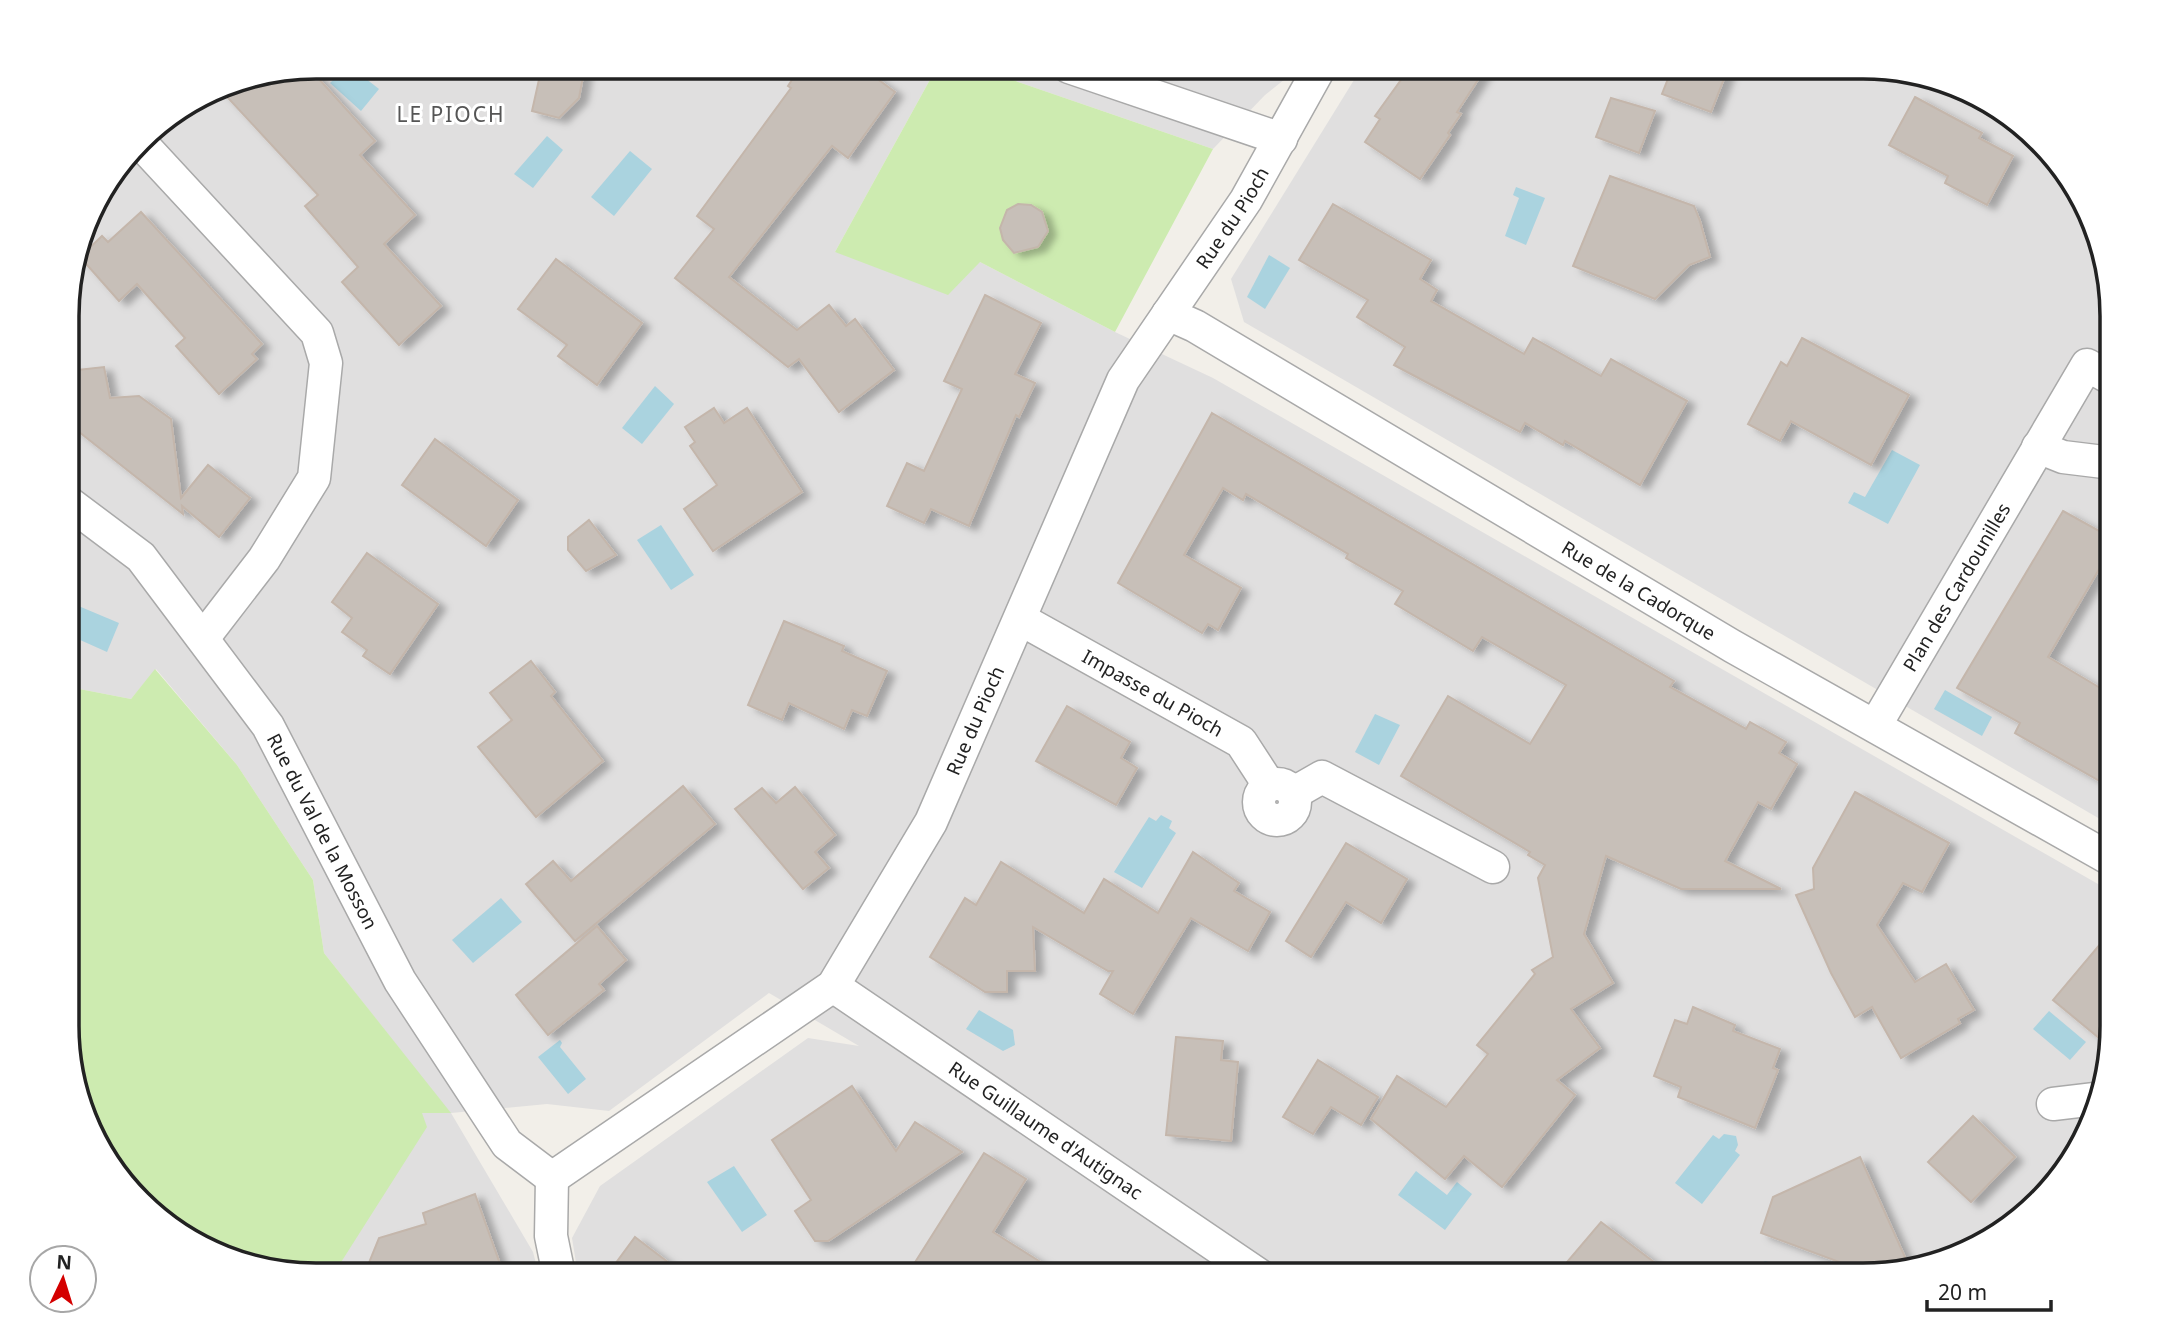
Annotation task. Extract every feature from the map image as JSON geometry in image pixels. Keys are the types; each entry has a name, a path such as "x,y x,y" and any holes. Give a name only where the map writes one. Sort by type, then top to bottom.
{"street":[{"path":"1107,79 1281,139"},
{"name":"Rue du Pioch","path":"552,1178 834,986 931,822 1124,380 1246,200 1313,79"},
{"path":"147,150 317,332 326,363 314,478 264,559 204,637"},
{"name":"Rue de la Cadorque","path":"1168,314 1195,326 1588,561 2100,853"},
{"name":"Plan des Cardounilles","path":"1875,726 2087,365 2100,372"},
{"path":"2038,447 2063,457 2100,462"},
{"name":"Rue du Val de la Mosson","path":"79,510 141,557 204,637 268,726 400,981 507,1143 552,1178"},
{"name":"Impasse du Pioch","path":"1020,619 1241,742 1281,789 1322,776 1493,867"},
{"name":"Rue Guillaume d'Autignac","path":"834,986 1241,1263"},
{"path":"2053,1104 2088,1100"},
{"path":"552,1178 551,1236 557,1263"}],"shaded area":[{"path":"300,79 930,79 835,252 980,262 1115,332 1213,378 2100,885 2098,1057 2092,1088 2069,1145 2031,1194 1982,1232 1939,1251 1910,1259 1879,1263 576,1263 572,1238 600,1186 808,1038 859,1046 769,993 609,1111 547,1104 451,1113 533,1252 536,1263 340,1263 422,1113 450,1113 324,953 313,880 237,765 156,669 131,699 79,689 81,285 87,254 110,197 138,159 171,128 197,110 240,91 269,83"},
{"path":"1010,79 1285,79 1265,95 1213,149"},
{"path":"1355,79 1863,79 1925,87 1982,110 2031,148 2069,197 2092,254 2098,285 2100,819 1244,322 1231,279"}],"green space":[{"path":"930,79 1010,79 1213,149 1115,332 980,262 948,295 835,252"},
{"path":"155,669 237,765 313,880 324,953 451,1113 422,1113 427,1127 341,1263 285,1261 254,1255 197,1232 148,1194 128,1171 103,1131 91,1102 83,1073 79,1026 79,689 131,699"}],"water":[{"path":"334,79 366,79 379,89 361,111 330,83"},
{"path":"547,136 563,150 533,188 514,174"},
{"path":"630,151 652,169 614,216 591,197"},
{"path":"1516,187 1545,198 1526,245 1505,236 1519,198 1513,195"},
{"path":"1269,255 1290,268 1265,309 1247,297"},
{"path":"655,386 674,404 642,444 622,428"},
{"path":"1892,450 1920,465 1888,524 1848,503 1854,492 1865,497"},
{"path":"661,525 694,575 671,590 637,540"},
{"path":"79,606 119,623 107,652 79,639"},
{"path":"1945,690 1992,717 1982,736 1934,709"},
{"path":"1375,714 1400,725 1379,765 1355,752"},
{"path":"1161,815 1172,821 1169,828 1176,833 1142,888 1114,872 1149,817 1156,821"},
{"path":"501,898 522,922 473,963 452,940"},
{"path":"979,1010 1013,1030 1015,1045 1003,1051 966,1029"},
{"path":"2049,1011 2086,1042 2070,1060 2033,1029"},
{"path":"560,1040 560,1047 586,1079 568,1094 538,1057"},
{"path":"1724,1134 1736,1136 1738,1145 1735,1151 1740,1155 1702,1204 1675,1183 1713,1135 1719,1139"},
{"path":"734,1166 767,1215 742,1232 707,1182"},
{"path":"1416,1171 1447,1195 1457,1182 1472,1194 1445,1230 1398,1195"}],"building":[{"path":"319,79 375,141 360,155 415,215 384,244 441,306 399,345 342,282 358,267 305,206 318,195 227,96 269,83"},
{"path":"539,79 583,79 579,98 559,118 532,111"},
{"path":"793,79 878,79 895,92 848,158 832,146 729,277 797,330 829,305 846,326 855,319 894,370 839,412 799,359 788,367 675,278 714,229 697,216 791,88 788,86"},
{"path":"1402,79 1479,79 1457,112 1461,114 1448,133 1450,135 1420,179 1365,142 1380,119 1375,116"},
{"path":"1668,79 1724,79 1711,112 1662,94"},
{"path":"1915,97 1982,133 1979,138 2013,156 1987,205 1945,183 1948,176 1889,145"},
{"path":"1611,98 1655,111 1639,153 1596,137"},
{"path":"1610,176 1694,206 1700,221 1710,257 1689,265 1655,299 1573,266"},
{"path":"1018,204 1031,205 1042,212 1048,231 1038,247 1014,253 1003,240 1000,228 1007,210"},
{"path":"1333,204 1431,260 1420,279 1437,290 1431,301 1524,354 1533,338 1601,376 1611,359 1687,401 1640,485 1565,441 1563,445 1525,423 1520,432 1394,365 1405,347 1357,317 1368,300 1299,260"},
{"path":"141,212 262,344 252,354 257,359 219,394 176,346 185,338 137,284 119,301 85,263 89,249 102,236 108,242"},
{"path":"556,259 642,323 597,385 558,356 567,345 518,309"},
{"path":"985,295 1041,323 1015,374 1035,383 1019,417 1016,415 969,526 931,509 924,523 887,506 907,463 924,471 962,389 944,381"},
{"path":"1802,338 1909,395 1871,465 1791,421 1780,441 1748,424 1781,362 1787,366"},
{"path":"104,367 110,398 139,396 171,419 181,498 208,465 250,498 219,537 182,506 183,514 79,432 79,370"},
{"path":"714,408 724,423 747,408 802,492 713,551 684,509 717,485 690,446 695,442 685,427"},
{"path":"1212,413 1674,681 1670,687 1746,729 1750,722 1786,742 1779,753 1797,764 1771,809 1758,802 1725,861 1781,889 1681,889 1606,856 1584,934 1613,983 1571,1009 1600,1048 1557,1080 1575,1095 1502,1187 1464,1156 1445,1179 1371,1119 1397,1076 1446,1107 1488,1054 1477,1045 1535,974 1532,970 1553,957 1538,878 1545,865 1528,855 1530,852 1401,776 1448,696 1530,744 1566,685 1482,637 1473,651 1395,604 1403,591 1346,558 1348,554 1246,494 1243,500 1223,488 1184,555 1241,588 1218,630 1208,624 1202,633 1118,583"},
{"path":"435,439 518,500 486,546 402,485"},
{"path":"2063,511 2100,531 2100,568 2048,657 2100,688 2100,781 2015,733 2020,723 1957,688"},
{"path":"589,520 616,555 586,571 568,550 568,537"},
{"path":"367,553 438,604 390,674 363,656 367,650 342,632 352,618 332,602"},
{"path":"784,621 844,646 842,651 887,671 867,716 852,710 844,729 789,703 782,720 748,705"},
{"path":"531,661 555,692 551,696 603,761 536,817 478,747 512,720 490,693"},
{"path":"1067,706 1130,742 1121,758 1137,768 1116,805 1036,761"},
{"path":"683,786 715,824 575,941 526,884 553,861 571,881"},
{"path":"795,787 835,835 815,852 829,868 803,889 735,809 762,788 776,803"},
{"path":"1855,792 1949,843 1922,892 1903,883 1877,925 1915,982 1946,964 1974,1010 1958,1019 1960,1023 1901,1058 1872,1007 1855,1017 1831,973 1796,895 1814,889 1813,868"},
{"path":"1346,843 1407,879 1381,923 1346,902 1311,957 1286,941"},
{"path":"1193,852 1239,883 1234,891 1270,912 1248,951 1191,918 1133,1014 1100,994 1113,971 1108,971 1033,927 1035,971 1007,971 1007,992 985,992 930,957 965,898 976,905 1001,862 1084,913 1104,879 1158,913"},
{"path":"597,926 626,960 599,984 604,990 548,1035 516,995"},
{"path":"2100,944 2100,1039 2053,1000"},
{"path":"1693,1007 1735,1025 1733,1031 1780,1049 1773,1068 1778,1070 1755,1128 1678,1097 1681,1087 1654,1076 1675,1020 1687,1024"},
{"path":"1176,1037 1223,1041 1221,1060 1238,1062 1231,1141 1166,1135"},
{"path":"1318,1060 1378,1097 1361,1125 1331,1107 1313,1134 1283,1117"},
{"path":"852,1086 896,1151 915,1122 962,1152 828,1241 815,1241 795,1211 811,1200 772,1140"},
{"path":"1973,1116 2015,1157 1971,1202 1928,1162"},
{"path":"984,1153 1026,1179 993,1232 1042,1263 915,1263"},
{"path":"1860,1157 1906,1260 1842,1263 1761,1233 1773,1197"},
{"path":"475,1194 500,1263 369,1263 379,1238 426,1224 423,1213"},
{"path":"1601,1222 1655,1263 1566,1263"},
{"path":"635,1237 669,1263 616,1263"}],"district":[{"name":"LE PIOCH","path":"451,114"}]}
